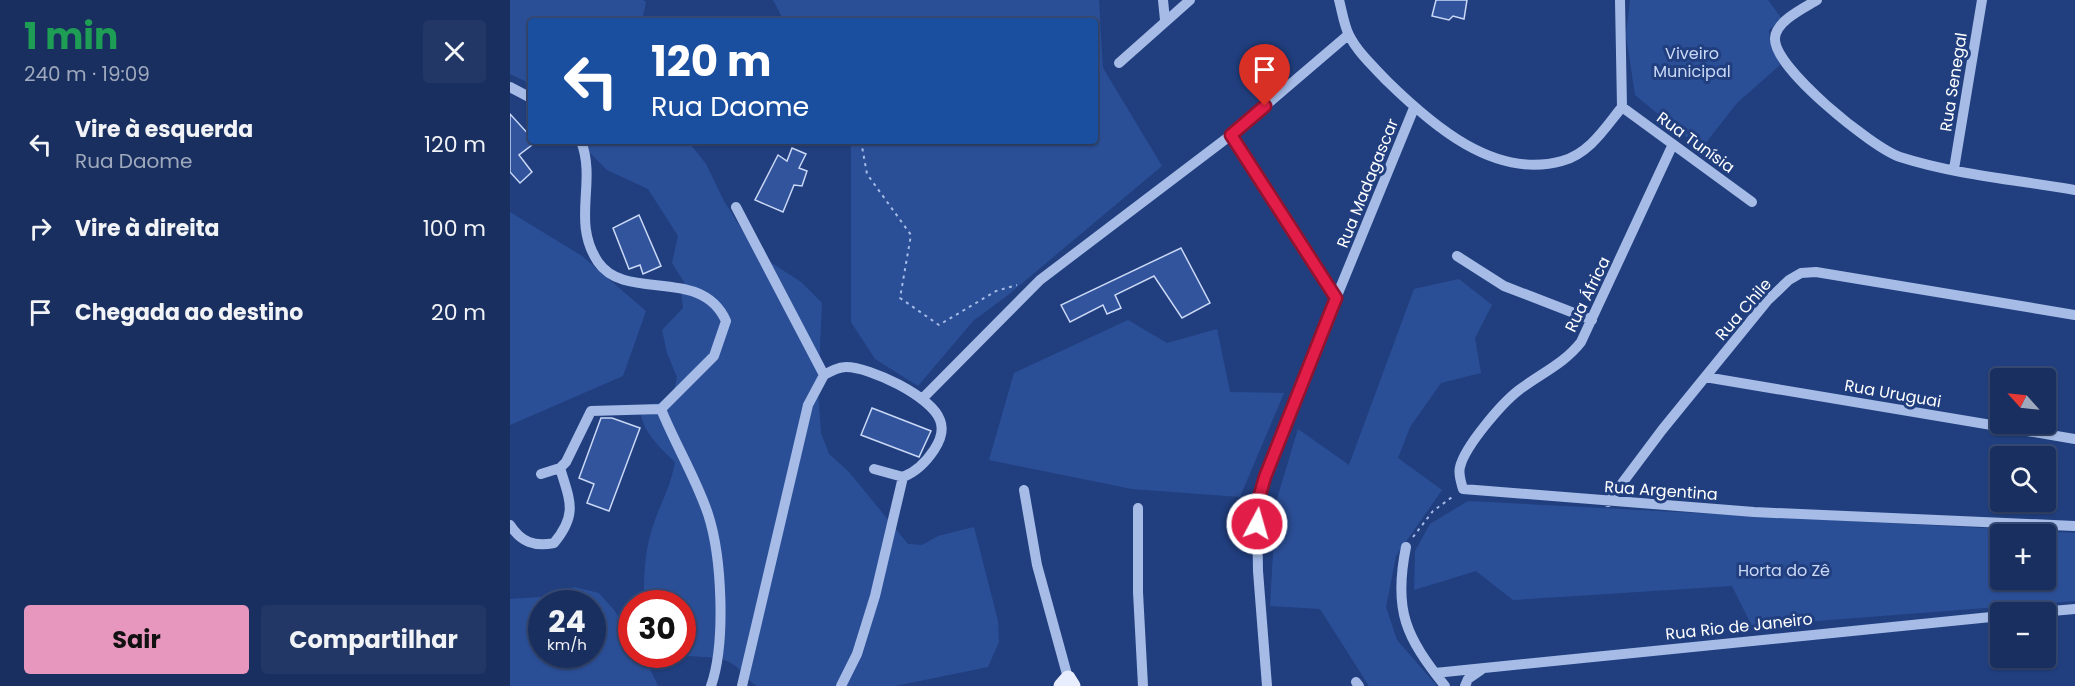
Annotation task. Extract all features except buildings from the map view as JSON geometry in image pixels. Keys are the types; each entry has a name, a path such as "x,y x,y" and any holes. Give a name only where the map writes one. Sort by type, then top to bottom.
{"street":[{"path":"1163,0 1165,20"},
{"path":"1119,63 1190,0"},
{"path":"1339,0 1348,34 1370,64 1414,108 1441,129 1482,152 1507,162 1527,165 1562,161 1578,154 1592,143 1622,107 1620,0"},
{"path":"1818,0 1778,28 1775,37 1776,47 1790,70 1863,137 1883,150 1900,157 2075,190"},
{"name":"Rua Senegal","path":"1954,169 1982,0"},
{"path":"922,399 1040,280 1231,135 1348,34"},
{"path":"510,87 528,96"},
{"name":"Rua Tunísia","path":"1622,107 1752,202"},
{"name":"Rua Madagascar","path":"1267,686 1258,571 1257,505 1275,447 1414,108"},
{"path":"1231,135 1336,298"},
{"path":"541,474 560,468 566,462 591,411 661,409 714,356 726,321 713,302 697,293 675,286 624,280 605,271 584,232 587,168 581,144"},
{"name":"Rua África","path":"1463,489 1459,469 1473,442 1516,393 1576,349 1592,320 1673,144"},
{"path":"736,207 824,375"},
{"path":"1457,256 1504,286 1592,320"},
{"name":"Rua Chile","path":"1608,502 1767,301 1789,280 1802,273 1816,272 2075,315"},
{"path":"742,686 808,405 824,375 844,367 866,370 922,399 934,410 940,420 942,432 929,458 912,473 903,477 874,469"},
{"name":"Rua Uruguai","path":"1705,377 2075,439"},
{"path":"661,409 708,513 716,548 721,606 711,686"},
{"path":"510,525 518,537 539,546 554,543 566,528 572,507 560,468"},
{"path":"841,686 857,654 875,597 903,477"},
{"name":"Rua Argentina","path":"1463,489 1754,512 2075,525"},
{"path":"1024,490 1037,565 1067,683"},
{"path":"1138,507 1138,592 1143,686"},
{"path":"1406,547 1400,575 1401,600 1408,632 1419,654 1445,686"},
{"path":"2056,611 2075,609"},
{"name":"Rua Rio de Janeiro","path":"1435,673 1990,617"},
{"path":"1464,686 1468,679 1481,670"}],"path":[{"path":"862,144 867,174 911,235 900,298 939,325 996,291 1018,285"},
{"path":"1406,547 1433,510 1463,489"}],"green space":[{"path":"510,0 643,0 646,2 643,18 528,18 528,83 510,74"},
{"path":"773,0 1099,0 1103,68 1162,166 1008,295 973,321 918,386 875,359 851,322 851,144 1098,144 1098,18 782,18"},
{"name":"Viveiro Municipal","path":"1630,0 1768,0 1782,19 1769,30 1770,42 1780,65 1737,103 1701,149 1635,95 1626,35"},
{"path":"581,144 690,144 706,164 724,201 746,236 767,260 801,282 822,303 818,390 821,433 829,454 849,472 908,544 922,545 938,536 974,527 998,621 999,642 988,667 895,686 757,686 729,662 696,656 696,590 644,590 649,538 675,462 646,429 641,406 659,403 673,394 677,377 667,353 662,330 683,308 681,291 684,282 672,263 678,236 648,189 607,170"},
{"path":"510,212 582,256 646,311 623,376 510,425"},
{"path":"1459,279 1492,305 1475,338 1481,373 1441,383 1410,427 1398,458 1442,490 1396,556 1386,607 1397,640 1437,686 1369,686 1320,609 1270,606 1276,502 1298,429 1349,465 1414,289"},
{"path":"1128,320 1167,343 1217,329 1230,392 1284,393 1240,497 1132,489 989,460 1014,373"},
{"name":"Horta do Zê","path":"1468,501 1990,529 1990,590 2056,590 2056,532 2075,533 2075,601 1990,602 1990,608 1752,626 1732,586 1513,600 1476,571 1414,590 1415,551 1430,524"},
{"path":"574,587 586,590 567,590"},
{"path":"528,598 528,668 606,668 606,601 618,616 618,668 650,668 658,686 510,686 510,599"}],"route":[{"path":"1257,524 1257,505 1275,447 1336,298 1231,135 1265,106"}]}
